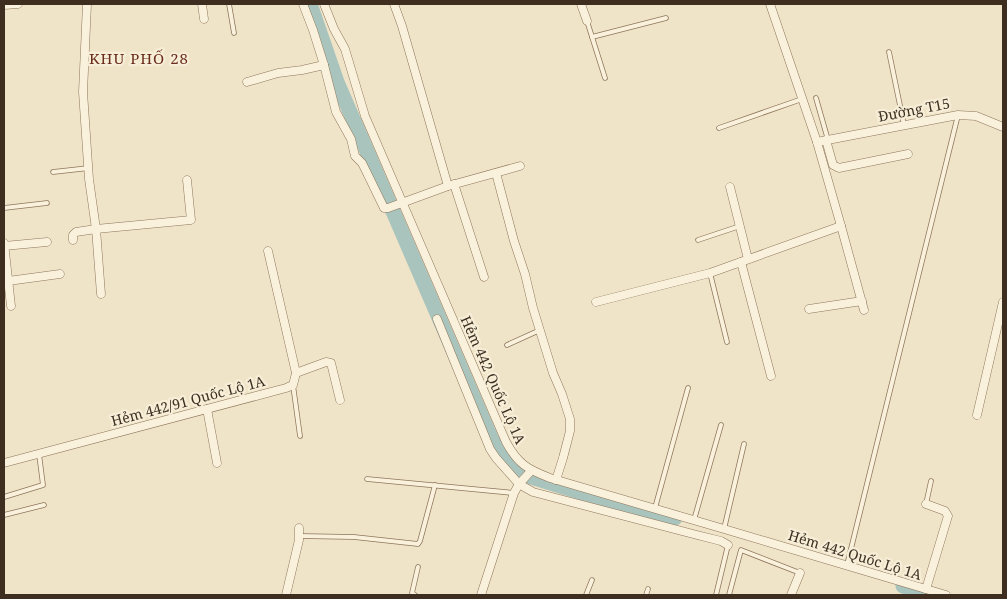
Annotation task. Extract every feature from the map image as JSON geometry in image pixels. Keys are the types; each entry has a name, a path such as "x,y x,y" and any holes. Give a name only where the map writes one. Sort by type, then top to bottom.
{"street":[{"path":"4,6 18,4"},
{"path":"87,4 83,92 101,294"},
{"path":"202,4 204,19"},
{"path":"302,4 324,65 336,112 351,139 355,156 368,173 382,206 388,208 451,185 520,166"},
{"name":"Hẻm 442 Quốc Lộ 1A","path":"324,4 334,29 346,49 365,116 400,203 506,442 528,474 556,480 724,528 946,595"},
{"path":"394,4 451,185 484,277"},
{"path":"581,4 588,21"},
{"path":"770,4 817,142 864,310"},
{"path":"247,82 278,73 324,65"},
{"name":"Đường T15","path":"817,142 958,115 976,116 1003,127"},
{"path":"827,140 833,165 839,168 908,154"},
{"path":"496,173 533,308 553,374 570,419 570,431 556,480"},
{"path":"73,240 73,235 76,232 191,220 187,180"},
{"path":"730,187 740,226 745,261 771,376"},
{"path":"596,302 710,274 841,226"},
{"path":"11,306 4,245 47,242"},
{"path":"268,251 296,373 292,385"},
{"path":"8,281 60,274"},
{"path":"809,309 862,302"},
{"path":"977,414 1003,302"},
{"path":"437,319 490,449 519,484 533,492 697,534 728,545"},
{"path":"296,373 326,362 331,363 340,400"},
{"name":"Hẻm 442/91 Quốc Lộ 1A","path":"4,463 292,385"},
{"path":"207,409 217,463"},
{"path":"481,595 514,493 528,474"},
{"path":"926,504 945,511 948,516 926,589"},
{"path":"286,595 299,532"},
{"path":"791,595 800,573"}],"lane":[{"path":"229,4 234,33"},
{"path":"592,36 666,18"},
{"path":"588,21 605,78"},
{"path":"889,52 904,125"},
{"path":"816,98 827,140"},
{"path":"719,128 802,99"},
{"path":"847,565 958,115"},
{"path":"53,172 89,168"},
{"path":"4,208 47,203"},
{"path":"698,240 740,226"},
{"path":"710,274 728,342"},
{"path":"507,344 540,330"},
{"path":"292,385 300,436"},
{"path":"654,508 688,388"},
{"path":"694,520 721,425"},
{"path":"724,528 744,444"},
{"path":"4,497 43,485 39,454"},
{"path":"367,479 514,493"},
{"path":"926,504 932,481"},
{"path":"299,532 418,544 435,485"},
{"path":"4,515 44,505"},
{"path":"716,595 728,545"},
{"path":"729,595 741,550 800,573"},
{"path":"415,595 412,593 418,567"},
{"path":"586,595 592,580"},
{"path":"646,595 648,589"}],"waterway":[{"path":"310,4 337,82 491,438 503,458 511,469 528,476 675,518"},
{"path":"903,586 933,595"}],"district":[{"name":"KHU PHỐ 28","path":"139,59"}]}
